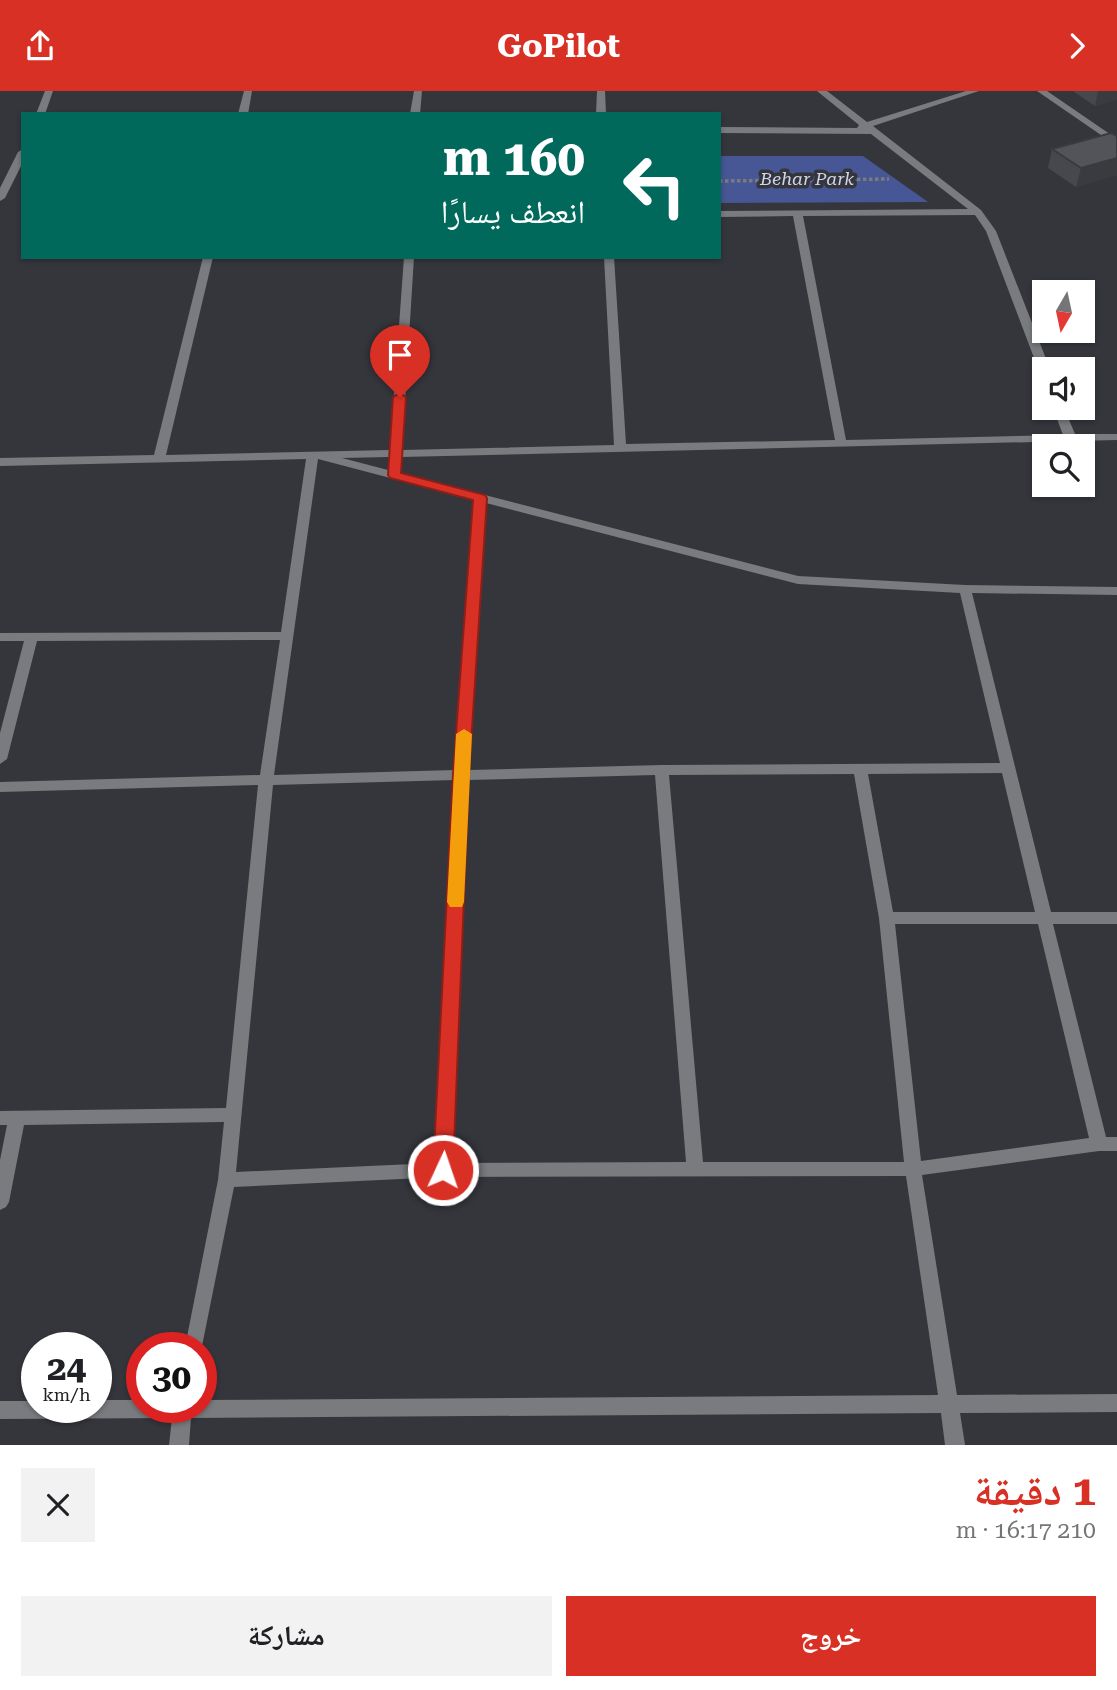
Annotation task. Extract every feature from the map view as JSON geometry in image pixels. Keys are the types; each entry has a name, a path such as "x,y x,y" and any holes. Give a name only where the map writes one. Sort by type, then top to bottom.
{"street":[{"path":"41,112 49,91"},
{"path":"243,112 248,91"},
{"path":"415,112 418,91"},
{"path":"601,91 601,112"},
{"path":"821,91 978,212 991,231 1040,357"},
{"path":"721,130 850,131 869,128 975,91"},
{"path":"1041,91 1117,143"},
{"path":"0,198 21,156"},
{"path":"721,214 978,212"},
{"path":"798,214 841,442"},
{"path":"159,459 208,259"},
{"path":"394,475 409,259"},
{"path":"609,259 620,447"},
{"path":"0,462 1032,437"},
{"path":"1095,437 1117,437"},
{"path":"313,454 798,580 965,589 1117,591"},
{"path":"197,1332 227,1180 266,781 313,454"},
{"path":"443,1170 461,775 480,498"},
{"path":"965,589 1099,1144"},
{"path":"0,637 288,636"},
{"path":"0,759 32,637"},
{"path":"860,768 887,918 913,1169 955,1445"},
{"path":"0,787 662,770 1008,768"},
{"path":"662,770 695,1168"},
{"path":"887,918 1117,918"},
{"path":"0,1202 9,1118 234,1115"},
{"path":"227,1180 443,1170 913,1169 1117,1143"},
{"path":"217,1408 1117,1403"},
{"path":"0,1410 126,1409"},
{"path":"179,1445 181,1423"}],"path":[{"path":"721,181 889,179"}],"green space":[{"name":"Behar Park","path":"721,156 863,156 928,202 721,203"}],"building":[{"path":"1111,133 1117,136 1117,158 1081,168 1052,149"}],"slow traffic":[{"path":"456,902 464,734"}],"route":[{"path":"400,397 394,475 480,498 461,775 443,1170"}]}
